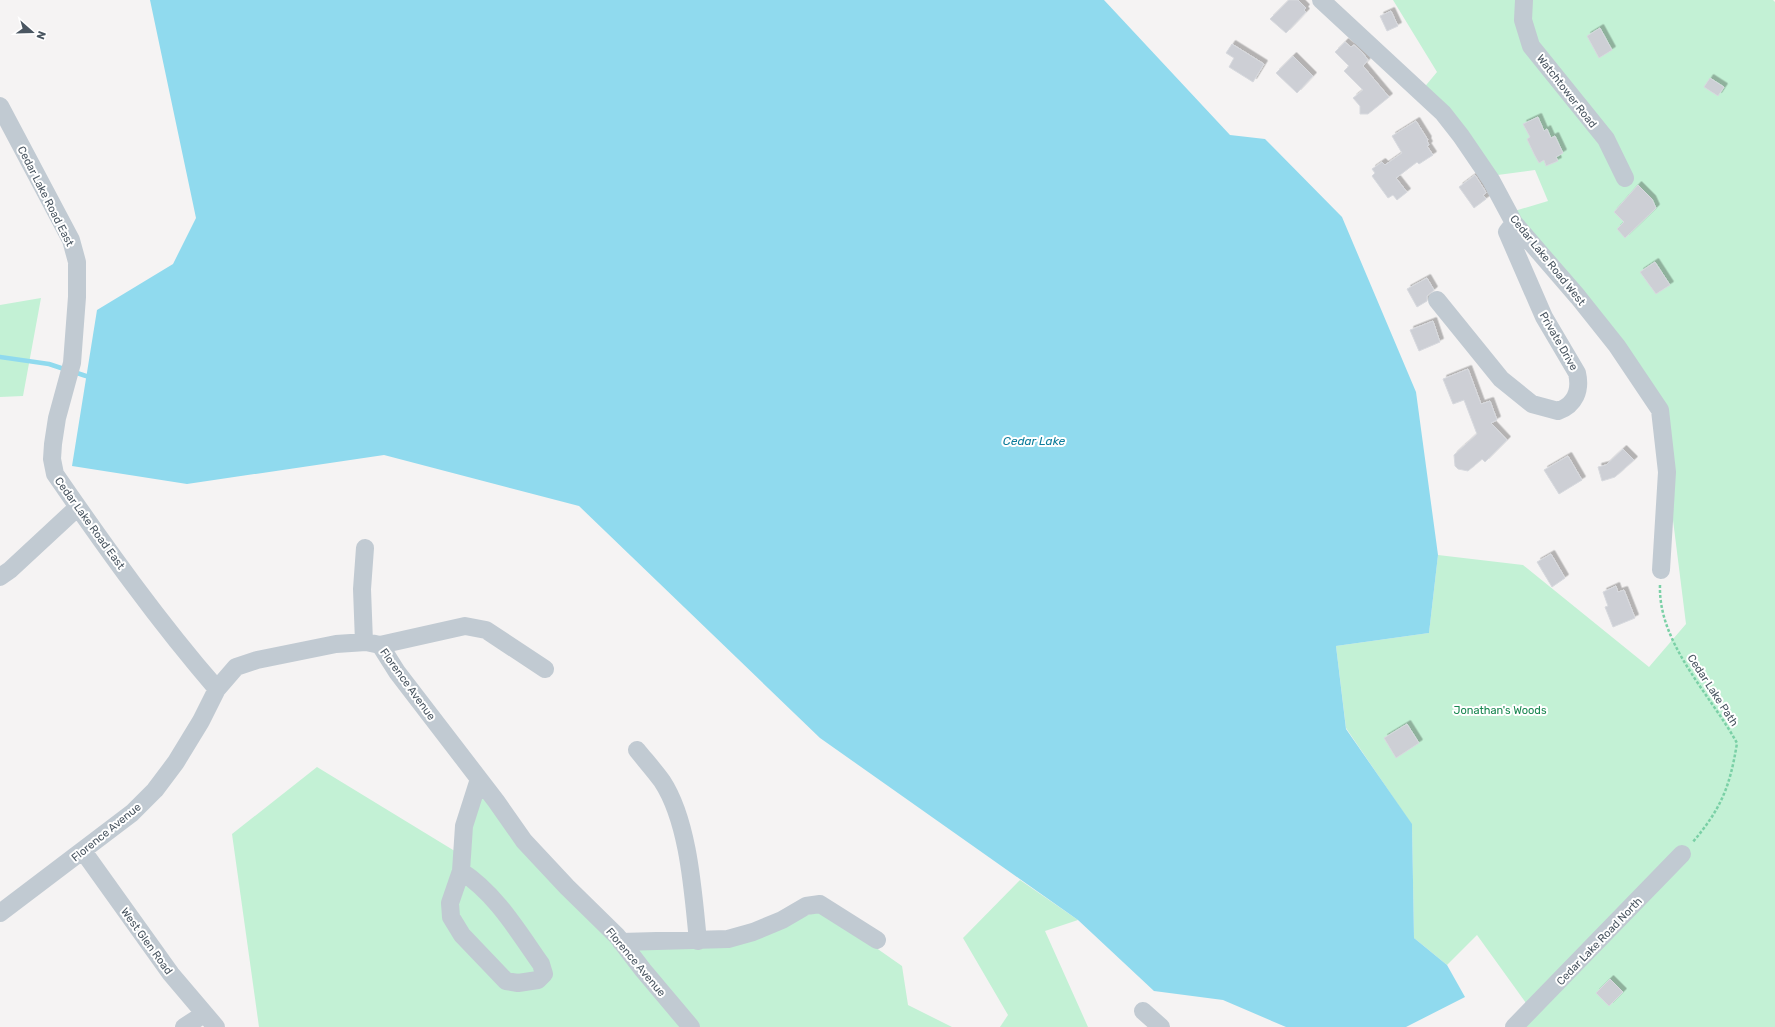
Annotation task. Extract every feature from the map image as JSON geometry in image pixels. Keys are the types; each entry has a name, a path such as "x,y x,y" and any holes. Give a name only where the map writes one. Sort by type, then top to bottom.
{"street":[{"name":"Cedar Lake Road West","path":"1320,0 1443,113 1462,136 1491,180 1514,223 1578,297 1612,340 1660,410 1668,472 1661,570"},
{"name":"Watchtower Road","path":"1524,0 1523,20 1531,46 1606,139 1625,178"},
{"name":"Cedar Lake Road East","path":"0,106 71,240 77,262 77,297 70,370 57,418 52,459 55,474 187,654 218,689"},
{"name":"Private Drive","path":"1438,300 1501,379 1532,404 1558,411 1570,405 1577,393 1579,380 1577,373 1544,317 1510,239 1508,232 1514,223"},
{"path":"0,577 10,570 78,507"},
{"path":"365,548 362,589 372,643 465,626 486,630 545,669"},
{"name":"Florence Avenue","path":"0,913 132,813 155,790 176,762 201,721 218,689 236,667 257,660 336,644 372,643 397,672 479,779 524,841 621,942 691,1027"},
{"path":"637,750 662,782 678,817 692,881 698,941"},
{"path":"461,871 476,881 499,906 541,964 544,974 538,980 518,983 506,981 462,936 451,917 450,903 461,871 464,826 479,779"},
{"name":"West Glen Road","path":"83,851 171,974 216,1027"},
{"name":"Cedar Lake Road North","path":"1514,1027 1682,854"},
{"path":"621,942 728,939 753,932 782,920 806,906 820,904 877,940"},
{"path":"1143,1011 1161,1027"},
{"path":"184,1027 204,1014"}],"path":[{"name":"Cedar Lake Path","path":"1661,570 1660,593 1666,620 1680,655 1726,723 1737,743 1728,782 1720,807 1682,854"}],"green space":[{"name":"Jonathan's Woods","path":"1393,0 1773,0 1775,2 1775,1027 1516,1027 1531,1010 1477,935 1447,965 1414,938 1412,825 1346,728 1336,646 1429,633 1438,555 1523,565 1649,667 1686,624 1664,448 1652,403 1511,212 1548,201 1535,170 1490,176 1422,90 1437,72"},
{"path":"41,298 23,396 0,397 0,305"},
{"path":"317,767 458,853 477,780 621,941 734,941 822,910 902,966 908,1005 952,1027 259,1027 232,834"},
{"path":"1020,880 1078,920 1045,931 1088,1027 1000,1027 1008,1015 963,938"}],"water":[{"name":"Cedar Lake","path":"150,0 1104,0 1230,135 1265,139 1342,217 1416,392 1438,555 1429,633 1336,646 1346,729 1412,824 1414,938 1447,965 1465,997 1406,1027 1286,1027 1223,1000 1154,991 1078,920 820,738 579,506 384,455 187,484 72,466 97,310 173,264 196,218"}],"building":[{"path":"1289,0 1298,0 1306,8 1304,10 1306,12 1286,33 1270,19"},
{"path":"1391,11 1398,26 1387,31 1380,16"},
{"path":"1600,28 1612,50 1599,58 1587,36"},
{"path":"1345,42 1351,47 1354,45 1362,52 1368,60 1363,66 1389,97 1368,114 1360,114 1360,106 1353,98 1363,90 1344,71 1349,66 1335,52"},
{"path":"1232,44 1264,64 1253,82 1229,67 1234,58 1226,53"},
{"path":"1293,56 1313,76 1297,93 1276,73"},
{"path":"1710,78 1724,87 1718,96 1704,87"},
{"path":"1538,117 1544,131 1547,129 1551,138 1555,136 1563,153 1556,157 1558,161 1546,166 1544,160 1539,163 1534,154 1527,139 1530,137 1523,124"},
{"path":"1416,121 1428,140 1429,145 1427,146 1433,155 1419,164 1417,162 1396,178 1407,192 1397,200 1393,195 1388,198 1372,176 1375,173 1372,169 1382,162 1385,165 1402,153 1392,136"},
{"path":"1475,175 1486,193 1483,195 1486,199 1474,208 1459,187"},
{"path":"1638,185 1652,199 1656,208 1625,238 1617,229 1624,222 1614,212"},
{"path":"1655,262 1670,285 1656,294 1640,272"},
{"path":"1427,278 1434,290 1427,296 1427,301 1417,307 1407,289"},
{"path":"1433,321 1440,342 1419,351 1410,330"},
{"path":"1468,369 1481,404 1490,401 1497,420 1491,423 1507,440 1485,462 1482,459 1468,471 1458,469 1455,466 1454,455 1477,434 1464,400 1453,404 1443,379"},
{"path":"1623,449 1634,460 1615,477 1602,481 1598,467 1606,465"},
{"path":"1568,456 1582,480 1559,494 1544,470"},
{"path":"1551,554 1565,578 1552,587 1537,562"},
{"path":"1616,586 1618,592 1624,590 1635,618 1613,627 1605,607 1608,606 1603,592"},
{"path":"1407,724 1419,743 1396,758 1384,738"},
{"path":"1610,979 1623,992 1609,1006 1596,993"}],"waterway":[{"path":"0,357 49,364 67,370"},
{"path":"74,372 86,376"}]}
